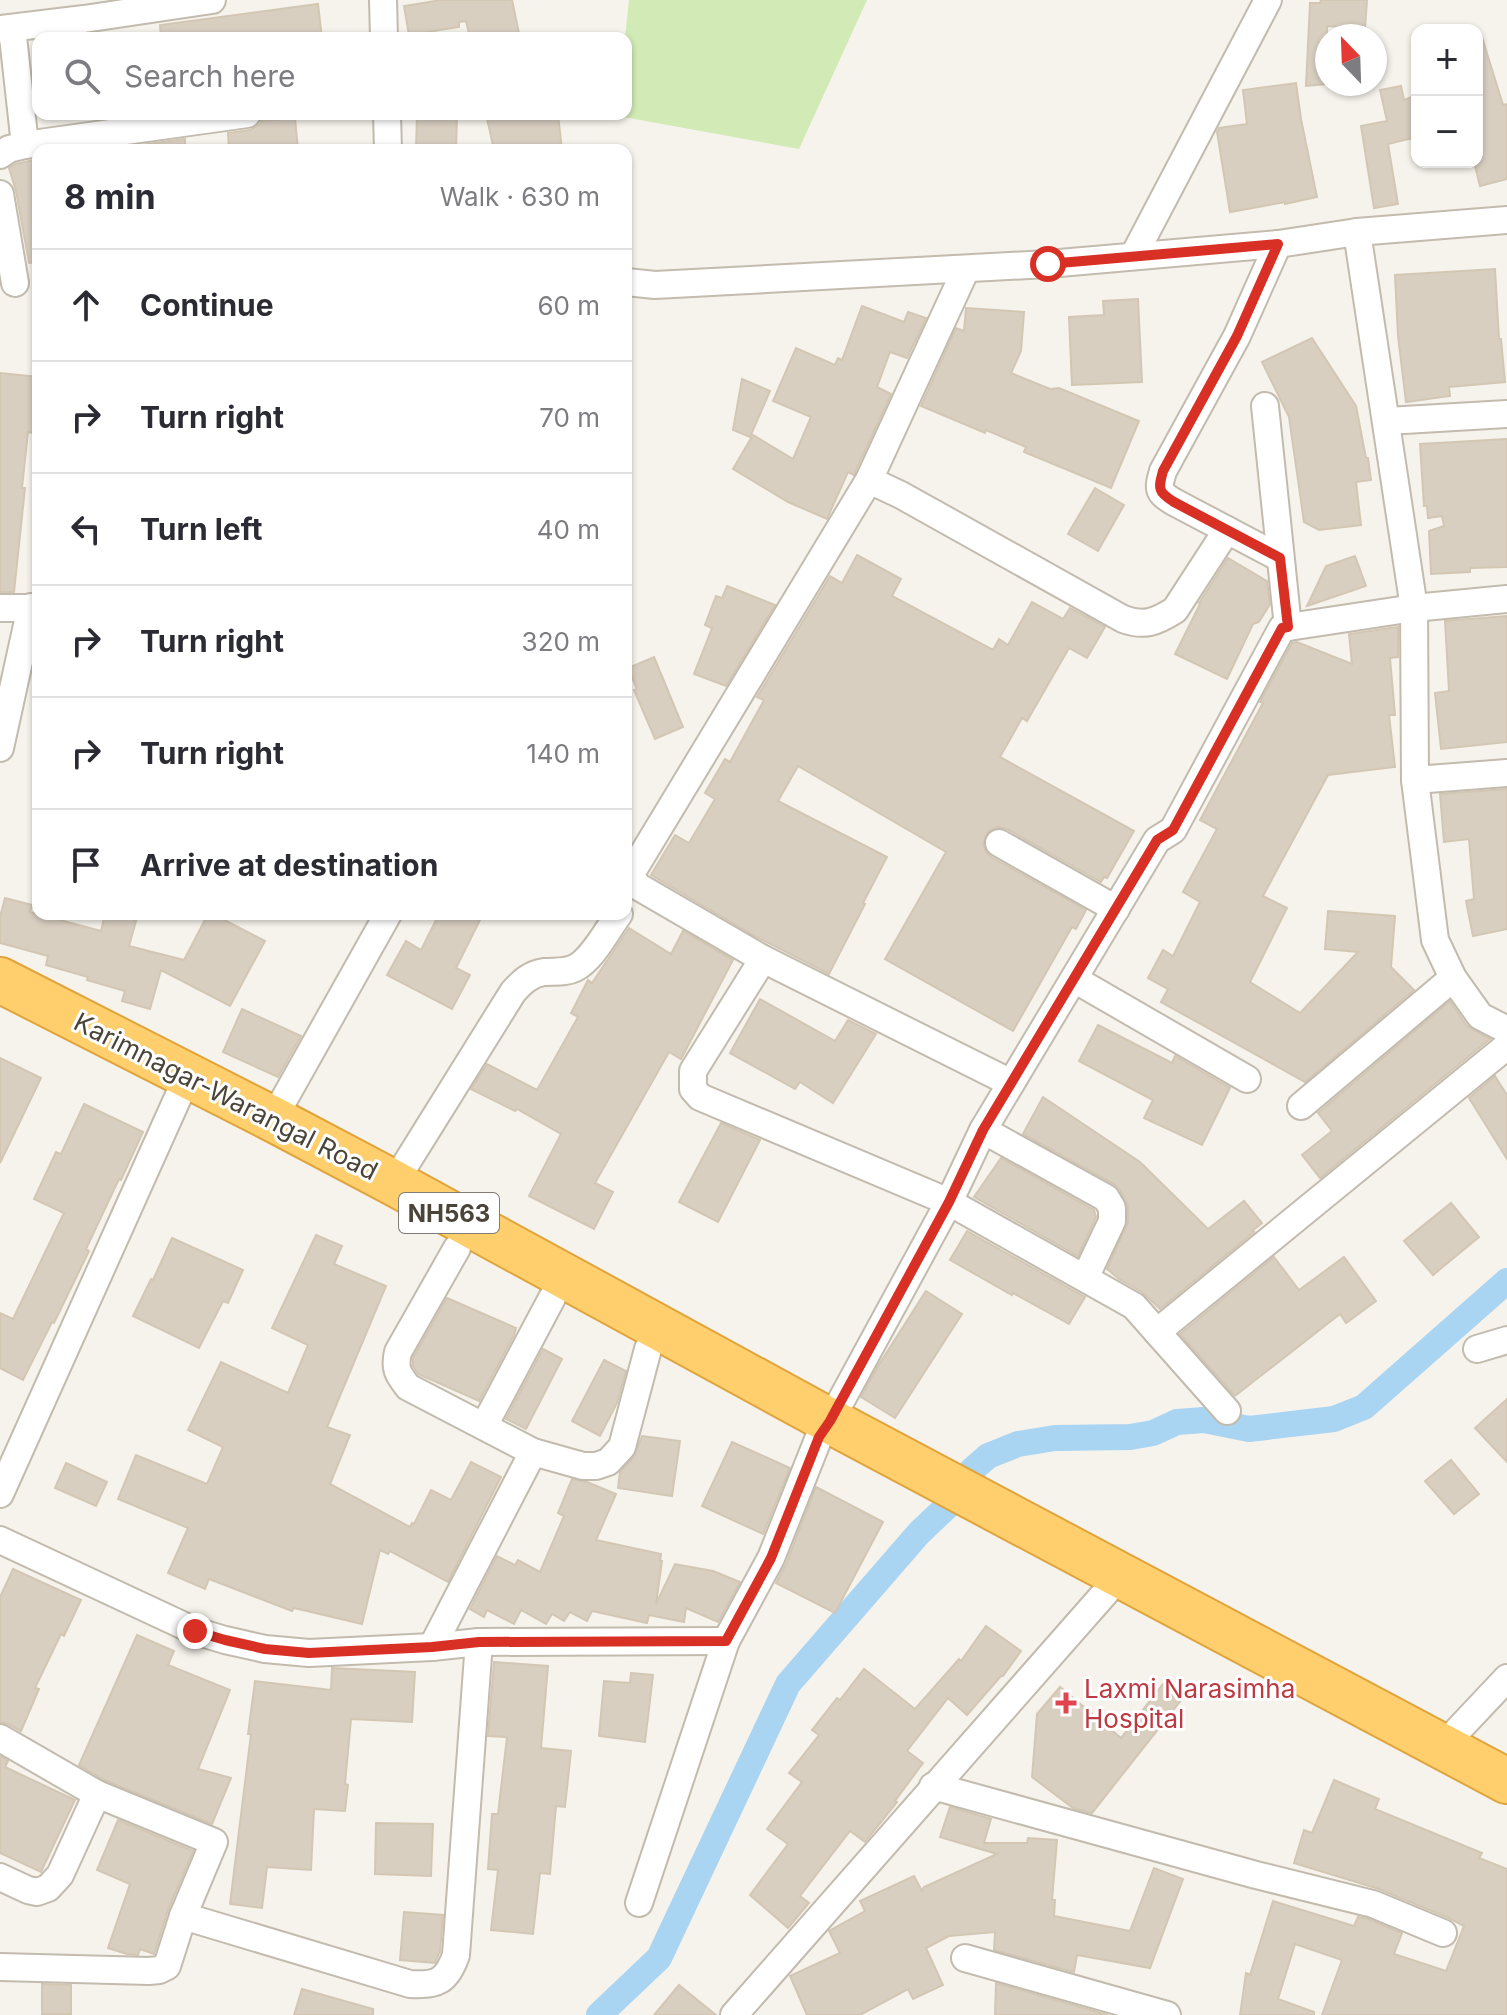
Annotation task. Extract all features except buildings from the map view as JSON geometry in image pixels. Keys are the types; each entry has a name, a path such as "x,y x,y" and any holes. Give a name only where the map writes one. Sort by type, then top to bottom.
{"highway":[{"name":"Karimnagar-Warangal Road","path":"0,980 457,1248 648,1349 825,1429"},
{"name":"Karimnagar-Warangal Road","path":"0,1010 181,1088 273,1119 394,1183 825,1429 1069,1561"},
{"name":"NH563","path":"1069,1561 1106,1592 1507,1806"},
{"name":"NH563","path":"1069,1561 1507,1781"}],"street":[{"path":"25,145 6,28 82,10 212,0"},
{"path":"383,0 384,32"},
{"path":"1134,255 1268,0"},
{"path":"32,144 204,120"},
{"path":"387,120 388,144"},
{"path":"0,155 9,149 32,144"},
{"path":"0,194 18,283"},
{"path":"632,283 655,285 1048,264 1507,220"},
{"path":"1357,232 1414,608 1415,780 1435,940 1453,978 1480,1016 1507,1030"},
{"path":"1278,244 1237,336 1163,471 1159,488 1174,502 1280,558"},
{"path":"632,883 869,480 966,269"},
{"path":"1265,406 1288,627"},
{"path":"1387,421 1507,414"},
{"path":"869,480 1136,624 1162,618 1175,610 1227,530"},
{"path":"639,1903 726,1641 771,1558 825,1429 949,1202 983,1130 1157,840 1173,830 1282,628 1414,608 1507,599"},
{"path":"0,608 32,608"},
{"path":"0,748 32,616"},
{"path":"1415,780 1507,773"},
{"path":"999,843 1116,909"},
{"path":"632,887 763,959 1011,1083"},
{"path":"273,1119 385,920"},
{"path":"394,1183 513,992 533,975 575,968 585,961 615,920"},
{"path":"763,959 693,1071 693,1089 700,1097 949,1202 1134,1306 1227,1411"},
{"path":"1301,1106 1453,978"},
{"path":"1074,979 1247,1079"},
{"path":"1157,1332 1507,1046"},
{"path":"0,1494 181,1088"},
{"path":"983,1130 1106,1198 1112,1208 1112,1221 1085,1278"},
{"path":"457,1248 398,1352 395,1365 408,1387 533,1452 583,1466 596,1466 608,1462 622,1447 648,1349"},
{"path":"484,1426 552,1298"},
{"path":"1477,1349 1507,1340"},
{"path":"432,1647 533,1452"},
{"path":"0,1540 195,1631 265,1649 309,1653 479,1642 726,1641"},
{"path":"736,2014 1106,1592"},
{"path":"183,1916 410,1984 431,1985 443,1978 456,1955 479,1642"},
{"path":"1442,1747 1507,1678"},
{"path":"0,1738 97,1794 214,1842 183,1916 167,1966 159,1970 0,1967"},
{"path":"933,1786 1373,1904 1443,1933"},
{"path":"0,1877 28,1890 37,1892 48,1888 60,1875 97,1794"},
{"path":"965,1958 1167,2015"}],"green space":[{"path":"629,0 867,0 799,149 632,119 632,32 626,32"}],"waterway":[{"path":"599,2015 659,1958 788,1684 919,1533 956,1498 972,1470 988,1456 1018,1444 1055,1438 1130,1437 1153,1433 1177,1422 1204,1420 1249,1429 1334,1419 1364,1407 1507,1281"}],"place":[{"name":"Laxmi Narasimha Hospital","path":"1066,1703"}],"route":[{"path":"195,1631 265,1649 309,1653 479,1642 726,1641 771,1558 819,1437 949,1202 983,1130 1157,840 1173,830 1282,628 1288,627 1280,558 1174,502 1159,488 1163,471 1237,336 1278,244 1048,264"}]}
